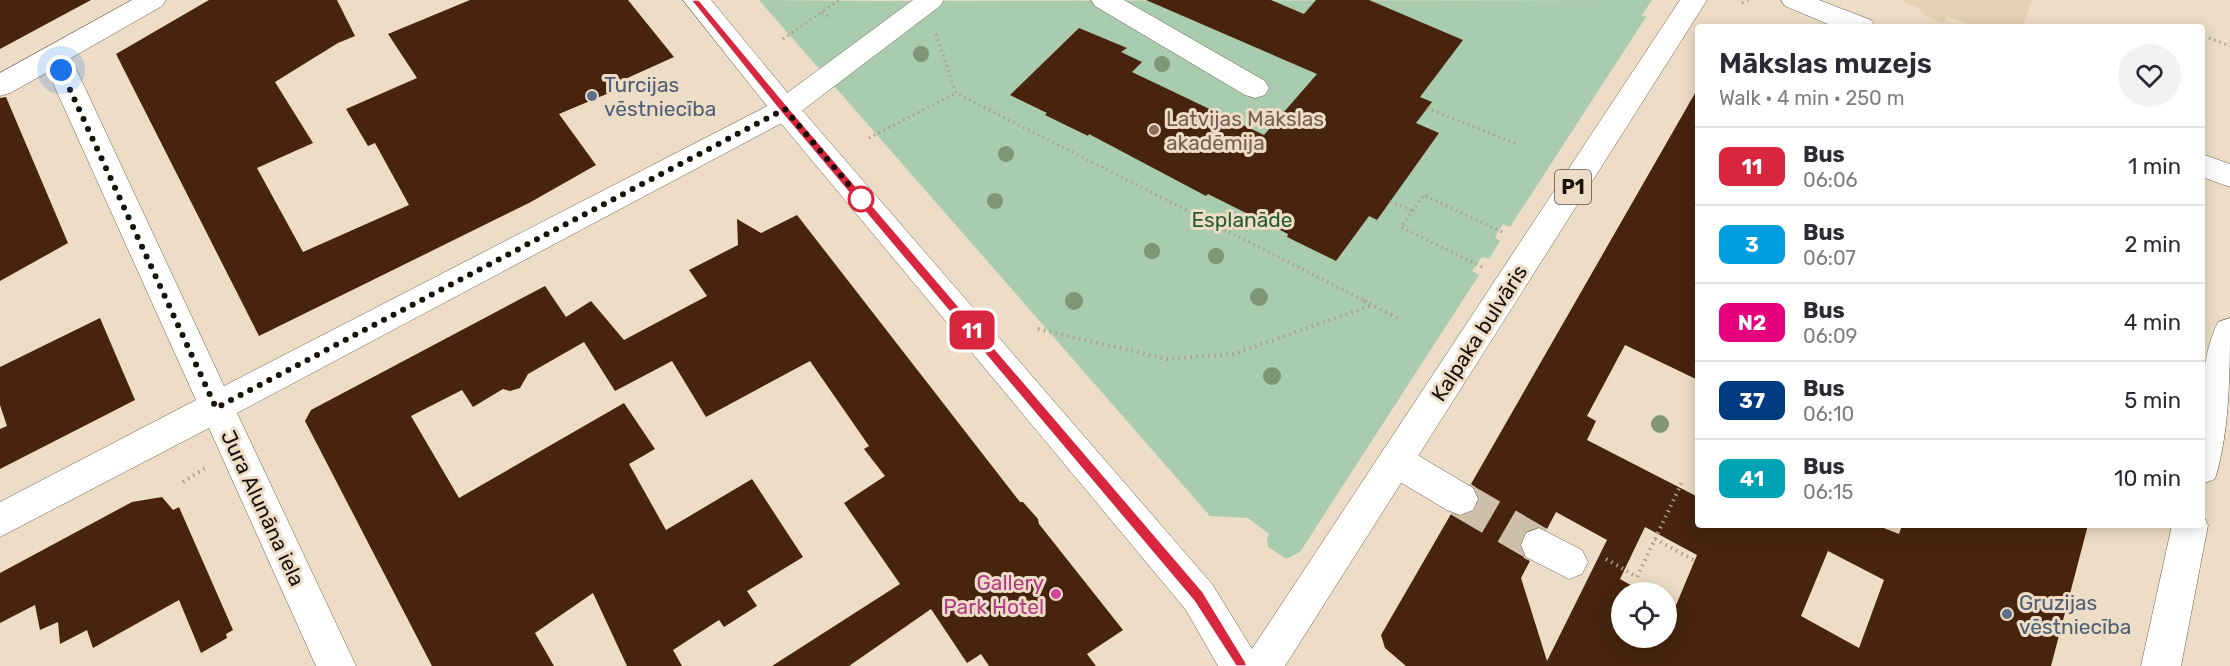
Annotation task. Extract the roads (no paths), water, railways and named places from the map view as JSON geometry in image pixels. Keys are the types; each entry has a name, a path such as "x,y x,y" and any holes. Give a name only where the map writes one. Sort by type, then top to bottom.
{"main road":[{"path":"0,86 153,0"},
{"path":"696,0 785,109 1199,597 1240,666"},
{"path":"1104,0 1255,88"},
{"name":"Kalpaka bulvāris","path":"1263,666 1694,0"},
{"path":"1794,0 1854,24"},
{"path":"0,520 785,109 926,4"},
{"name":"Jura Alunāna iela","path":"56,55 330,664"},
{"path":"2205,166 2230,176"},
{"path":"2205,453 2230,332"},
{"path":"1396,462 1460,499"},
{"path":"2161,666 2189,528"}],"tunnel":[{"path":"1460,499 1539,545"}],"place":[{"name":"Turcijas vēstniecība","path":"592,96"},
{"name":"Latvijas Mākslas akadēmija","path":"1154,130"},
{"name":"Gallery Park Hotel","path":"1056,594"},
{"name":"Gruzijas vēstniecība","path":"2007,614"}],"park label":[{"name":"Esplanāde","path":"1242,219"}]}
